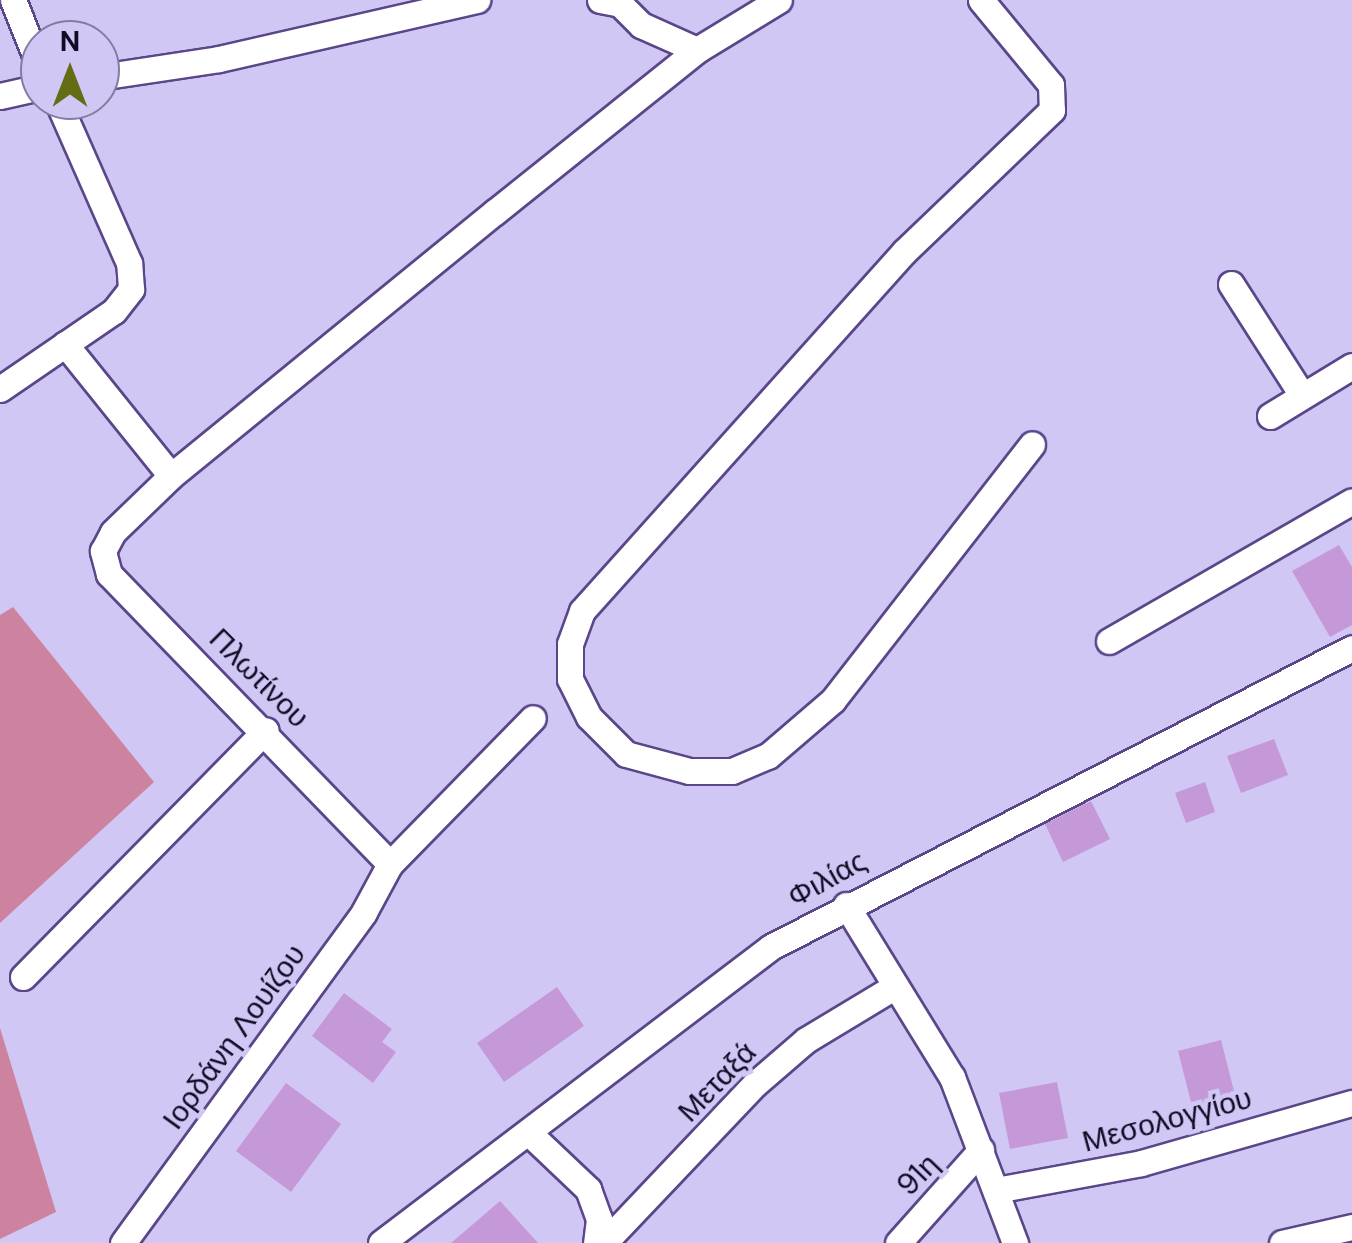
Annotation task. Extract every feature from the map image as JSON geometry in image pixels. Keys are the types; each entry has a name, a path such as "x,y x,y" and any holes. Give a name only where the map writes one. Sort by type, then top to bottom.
{"street":[{"path":"120,74 219,59 478,0"},
{"path":"66,344 171,476 696,50 779,0"},
{"path":"981,0 1051,86 1052,110 904,252 582,611 570,644 570,679 588,717 626,754 688,772 732,772 768,756 834,700 1032,444"},
{"path":"615,1 641,26 696,50"},
{"path":"0,389 114,310 131,289 129,263 66,120"},
{"path":"1231,284 1302,395"},
{"path":"1270,416 1352,366"},
{"name":"Πλωτίνου","path":"171,476 113,532 103,551 110,574 266,730 390,864"},
{"path":"1109,641 1352,501"},
{"name":"Φιλίας","path":"381,1243 531,1135 771,947 1352,648"},
{"name":"Ιορδάνη Λουίζου","path":"122,1243 364,912 390,864 533,718"},
{"path":"23,977 266,730"},
{"path":"846,906 894,987 932,1039 981,1150 1015,1243"},
{"name":"Μεταξά","path":"604,1243 755,1084 806,1040 894,987"},
{"name":"Μεσολογγίου","path":"996,1190 1141,1163 1352,1103"},
{"path":"531,1135 588,1189 599,1220 596,1243"},
{"name":"91η","path":"898,1243 981,1150"},
{"path":"1282,1243 1352,1227"}],"shaded area":[{"path":"13,607 154,782 0,923 0,615"},
{"path":"0,1028 56,1212 0,1239"}],"building":[{"path":"1339,545 1352,567 1352,625 1330,637 1292,571"},
{"path":"1274,739 1288,775 1241,793 1227,756"},
{"path":"1205,782 1215,812 1186,823 1175,793"},
{"path":"1091,801 1110,839 1063,862 1045,824"},
{"path":"557,987 584,1026 504,1082 477,1043"},
{"path":"344,993 392,1029 382,1042 396,1052 373,1083 312,1036"},
{"path":"1221,1040 1236,1099 1193,1110 1178,1051"},
{"path":"1057,1082 1068,1138 1010,1149 999,1093"},
{"path":"286,1083 341,1124 291,1192 236,1151"},
{"path":"500,1201 538,1243 451,1243"}]}
